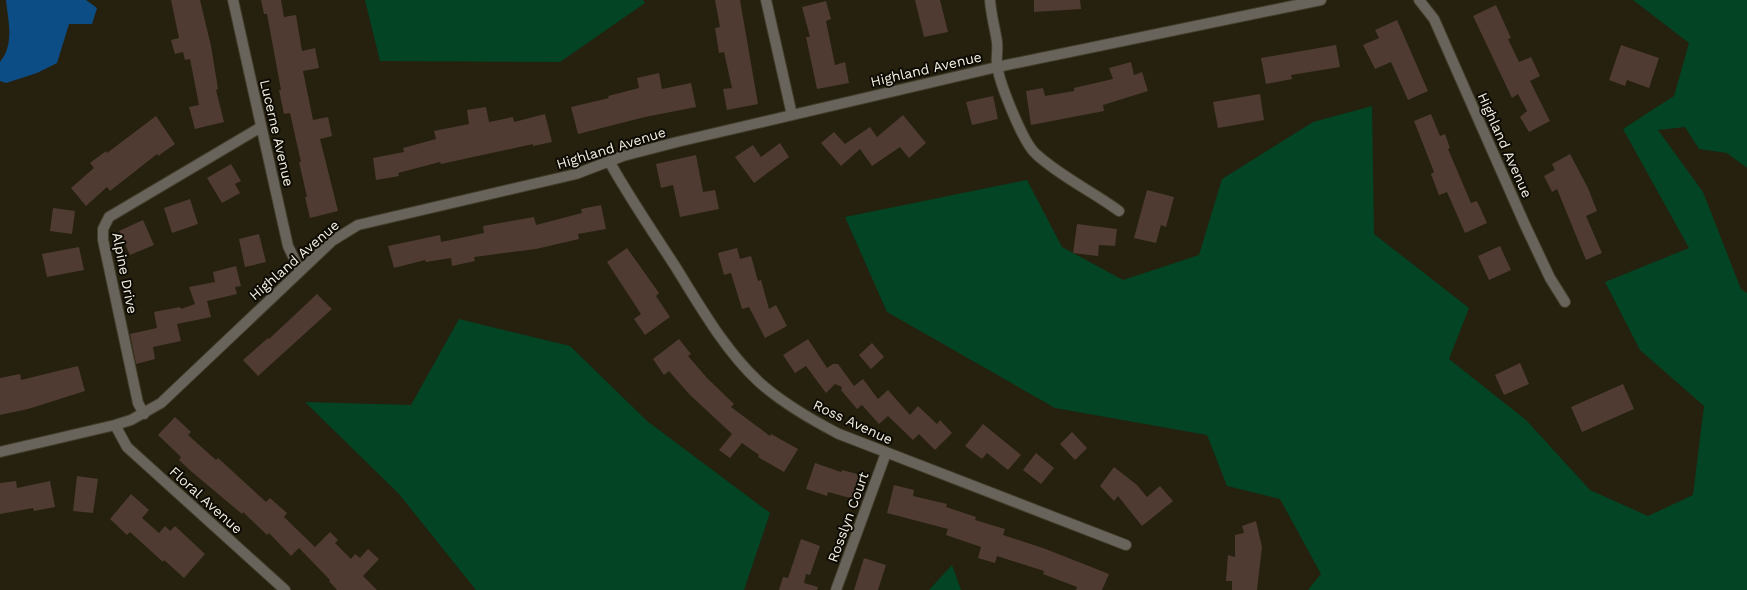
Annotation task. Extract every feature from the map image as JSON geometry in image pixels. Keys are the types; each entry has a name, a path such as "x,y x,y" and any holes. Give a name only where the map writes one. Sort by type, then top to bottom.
{"street":[{"name":"Lucerne Avenue","path":"233,0 288,246 300,271"},
{"path":"766,0 792,115"},
{"path":"990,0 991,15 997,42 997,67 1016,121 1025,140 1035,153 1056,171 1104,200 1119,211"},
{"name":"Highland Avenue","path":"0,452 115,425 144,414 161,403 332,241 358,225 576,174 636,152 997,67 1321,0"},
{"name":"Highland Avenue","path":"1419,0 1434,19 1528,231 1550,278 1565,302"},
{"name":"Alpine Drive","path":"144,414 138,403 114,296 103,229 109,217 261,127"},
{"name":"Ross Avenue","path":"609,161 702,310 732,352 758,381 778,398 806,417 839,434 1126,545"},
{"name":"Floral Avenue","path":"115,425 127,447 285,590"},
{"name":"Rosslyn Court","path":"836,590 886,453"}],"green space":[{"path":"365,0 643,0 645,3 560,62 380,61"},
{"path":"1633,0 1747,0 1747,168 1727,153 1699,149 1685,127 1658,130 1703,192 1741,289 1747,293 1747,590 1308,590 1321,574 1280,499 1227,486 1207,435 1055,408 887,312 845,217 1027,180 1062,247 1123,280 1199,255 1222,179 1313,122 1372,106 1374,234 1469,308 1449,359 1526,420 1590,490 1648,516 1693,495 1704,406 1640,350 1605,282 1689,248 1623,129 1674,96 1689,43"},
{"path":"459,319 570,346 647,421 770,513 744,590 476,590 399,494 305,402 411,405"},
{"path":"952,565 961,590 929,590"}],"water":[{"path":"6,0 86,0 97,8 92,24 69,24 57,63 37,73 6,83 0,81 0,62 8,48 9,40"}],"building":[{"path":"171,0 200,0 211,46 218,89 216,90 224,122 195,129 189,107 199,105 190,59 185,60 183,52 175,54 171,40 179,38"},
{"path":"261,0 281,0 284,17 296,15 302,51 315,48 319,68 303,71 313,120 328,117 332,136 320,139 338,211 310,218 299,162 301,162 290,113 284,114 267,14 264,14"},
{"path":"715,0 740,0 758,104 727,110 723,89 732,88 724,52 719,53 715,28 720,27"},
{"path":"915,0 940,0 948,32 924,37"},
{"path":"1034,0 1080,0 1081,9 1034,12"},
{"path":"826,1 831,19 826,21 835,65 845,62 849,83 817,89 806,37 810,37 802,7"},
{"path":"1496,5 1511,38 1508,39 1519,62 1531,57 1540,76 1530,81 1550,121 1529,132 1520,117 1527,111 1518,94 1512,98 1473,16"},
{"path":"1397,20 1428,91 1408,100 1391,62 1375,69 1363,45 1379,38 1375,30"},
{"path":"1336,45 1340,67 1291,75 1292,79 1266,84 1261,58"},
{"path":"1621,45 1659,58 1649,88 1627,80 1625,86 1609,80"},
{"path":"1131,62 1134,75 1142,72 1148,91 1103,105 1104,111 1031,125 1026,91 1043,88 1045,96 1074,91 1074,88 1113,79 1109,68"},
{"path":"659,73 662,89 691,83 696,107 645,117 578,134 571,107 609,98 608,96 639,88 637,78"},
{"path":"1260,94 1264,120 1218,128 1213,102"},
{"path":"993,96 998,119 972,125 966,102"},
{"path":"486,107 489,122 513,117 514,122 545,114 552,142 533,146 533,144 441,164 440,162 398,173 399,176 376,180 373,158 404,152 403,148 436,139 434,131 469,124 467,110"},
{"path":"1431,114 1440,136 1445,134 1450,148 1448,149 1471,203 1477,201 1487,223 1465,233 1447,192 1439,195 1431,174 1434,172 1414,121"},
{"path":"903,115 926,143 909,158 900,147 872,166 860,149 841,166 821,143 834,132 845,144 870,127 877,137"},
{"path":"156,116 175,144 158,156 157,154 110,191 107,187 86,206 71,188 94,168 90,163 106,151 107,153"},
{"path":"780,143 789,157 754,183 735,157 753,145 761,157"},
{"path":"1570,154 1588,188 1597,211 1586,216 1602,253 1586,260 1557,189 1552,192 1544,176 1555,170 1552,164"},
{"path":"696,155 703,192 715,190 719,209 680,217 673,185 661,188 656,164"},
{"path":"231,164 241,181 235,184 240,193 222,203 207,178"},
{"path":"1147,190 1174,197 1166,227 1161,225 1156,243 1134,238"},
{"path":"190,199 198,224 172,233 164,208"},
{"path":"601,205 606,229 578,234 579,239 536,249 474,257 475,261 452,266 451,258 426,262 425,260 394,268 388,246 440,235 441,242 484,233 483,226 534,217 536,225 582,213 581,209"},
{"path":"53,208 75,211 72,234 50,231"},
{"path":"143,220 154,245 130,255 119,231"},
{"path":"1077,224 1117,229 1115,246 1099,245 1098,256 1073,253"},
{"path":"259,234 266,262 245,267 239,239"},
{"path":"1500,246 1511,270 1489,280 1478,256"},
{"path":"79,247 84,270 47,277 42,254"},
{"path":"627,248 659,293 656,296 670,317 645,335 634,319 641,314 607,262"},
{"path":"737,248 740,259 751,256 758,281 761,280 769,309 776,305 787,326 765,338 749,307 742,309 731,273 724,275 718,253"},
{"path":"236,266 241,286 235,287 237,294 207,301 211,317 177,324 181,341 153,347 155,359 136,364 130,334 157,328 154,312 180,307 181,309 195,304 189,287 215,282 213,272"},
{"path":"317,294 332,309 258,376 243,360 268,338 269,339"},
{"path":"679,339 691,354 688,356 707,378 734,404 731,407 770,436 771,434 798,449 784,472 758,457 759,455 742,443 730,458 719,450 732,434 689,394 669,371 664,375 653,359"},
{"path":"808,339 827,368 833,364 838,364 854,386 863,379 878,399 888,390 910,415 918,406 937,424 940,420 952,433 935,450 919,434 913,440 888,416 879,424 862,405 857,409 841,390 842,387 835,384 826,393 806,366 795,373 783,355"},
{"path":"872,343 884,357 871,369 859,355"},
{"path":"1520,363 1529,384 1504,395 1495,375"},
{"path":"78,366 85,391 28,409 0,415 0,378 20,374 21,380"},
{"path":"1623,384 1634,409 1582,432 1571,407"},
{"path":"175,417 191,432 188,435 216,460 218,458 266,502 270,498 287,513 284,517 315,547 330,532 338,540 335,543 351,559 355,554 360,558 368,549 379,559 363,576 377,590 337,590 329,581 330,580 299,548 291,556 269,533 267,535 243,512 242,514 192,472 179,460 181,457 158,435"},
{"path":"983,424 1021,455 1008,470 987,453 982,459 965,446"},
{"path":"1072,432 1087,448 1075,460 1060,444"},
{"path":"1036,453 1054,468 1041,484 1023,470"},
{"path":"815,463 841,472 842,470 861,475 854,499 828,492 827,496 806,489"},
{"path":"1114,467 1137,485 1147,497 1160,486 1173,501 1142,526 1118,496 1114,501 1100,486"},
{"path":"77,476 98,479 93,513 73,511"},
{"path":"16,481 17,488 50,481 55,507 34,511 33,508 0,514 0,483"},
{"path":"894,485 914,490 913,496 947,504 946,507 976,517 975,520 1005,529 1003,535 1043,548 1109,574 1102,590 1076,590 1077,587 1043,574 1044,571 997,556 995,563 978,558 981,547 946,535 948,529 887,513"},
{"path":"131,494 149,510 142,518 159,533 165,526 170,531 175,526 205,554 184,578 164,560 163,562 130,532 127,535 110,519"},
{"path":"1256,521 1262,547 1257,590 1232,590 1232,581 1226,581 1228,555 1235,557 1235,535 1244,533 1242,526"},
{"path":"801,539 820,546 810,575 806,574 804,583 818,587 817,590 779,590 783,577 788,578"},
{"path":"864,558 886,565 878,590 854,590"}]}
